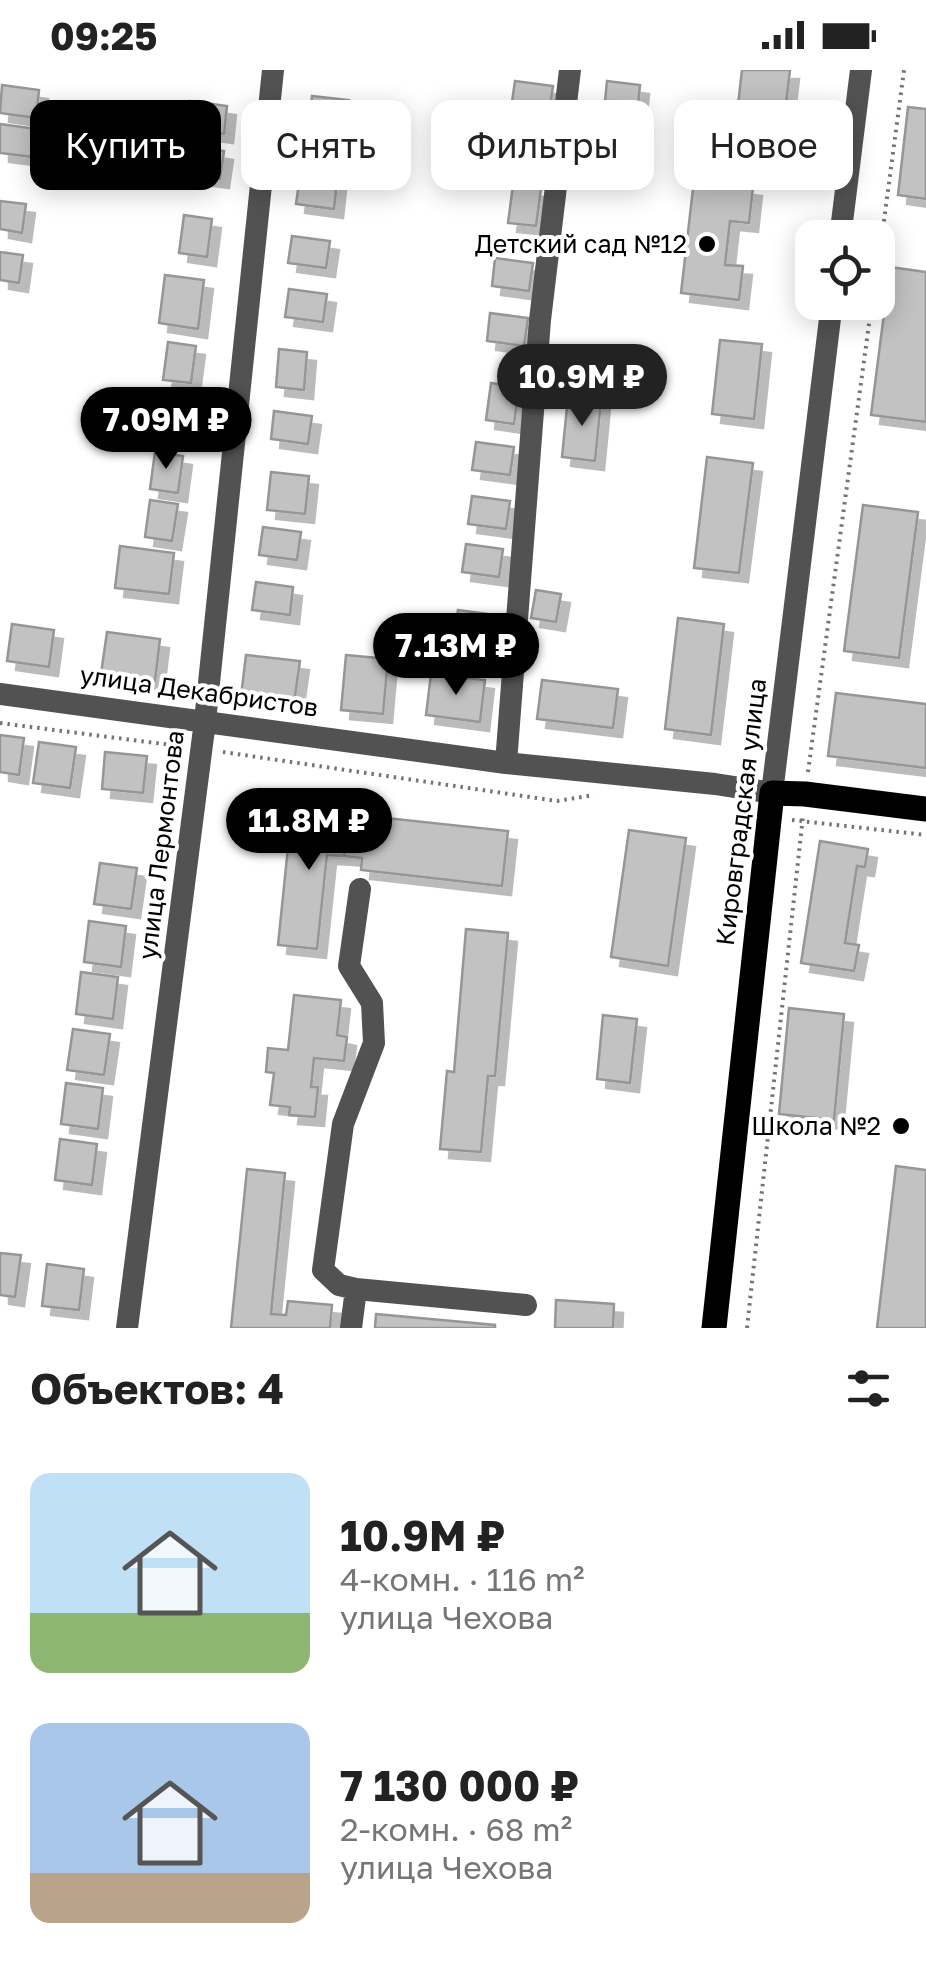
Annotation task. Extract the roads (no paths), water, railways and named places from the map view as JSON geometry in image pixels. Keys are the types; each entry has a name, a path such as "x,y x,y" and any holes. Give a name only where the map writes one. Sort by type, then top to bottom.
{"main road":[{"name":"улица Декабристов","path":"771,805 805,794 926,810"},
{"name":"Кировградская улица","path":"714,1328 771,805"}],"street":[{"name":"улица Лермонтова","path":"127,1328 202,748 273,70"},
{"path":"506,764 540,320 570,70"},
{"path":"842,220 861,70"},
{"name":"Кировградская улица","path":"771,805 830,320"},
{"name":"улица Декабристов","path":"0,694 506,764 715,784 771,805"},
{"path":"360,889 350,966 372,1003 374,1044 342,1124 324,1270 340,1285 356,1289 526,1305"},
{"path":"351,1328 356,1289"}],"place":[{"name":"Детский сад №12","path":"707,244"},
{"name":"Школа №2","path":"901,1126"}]}
